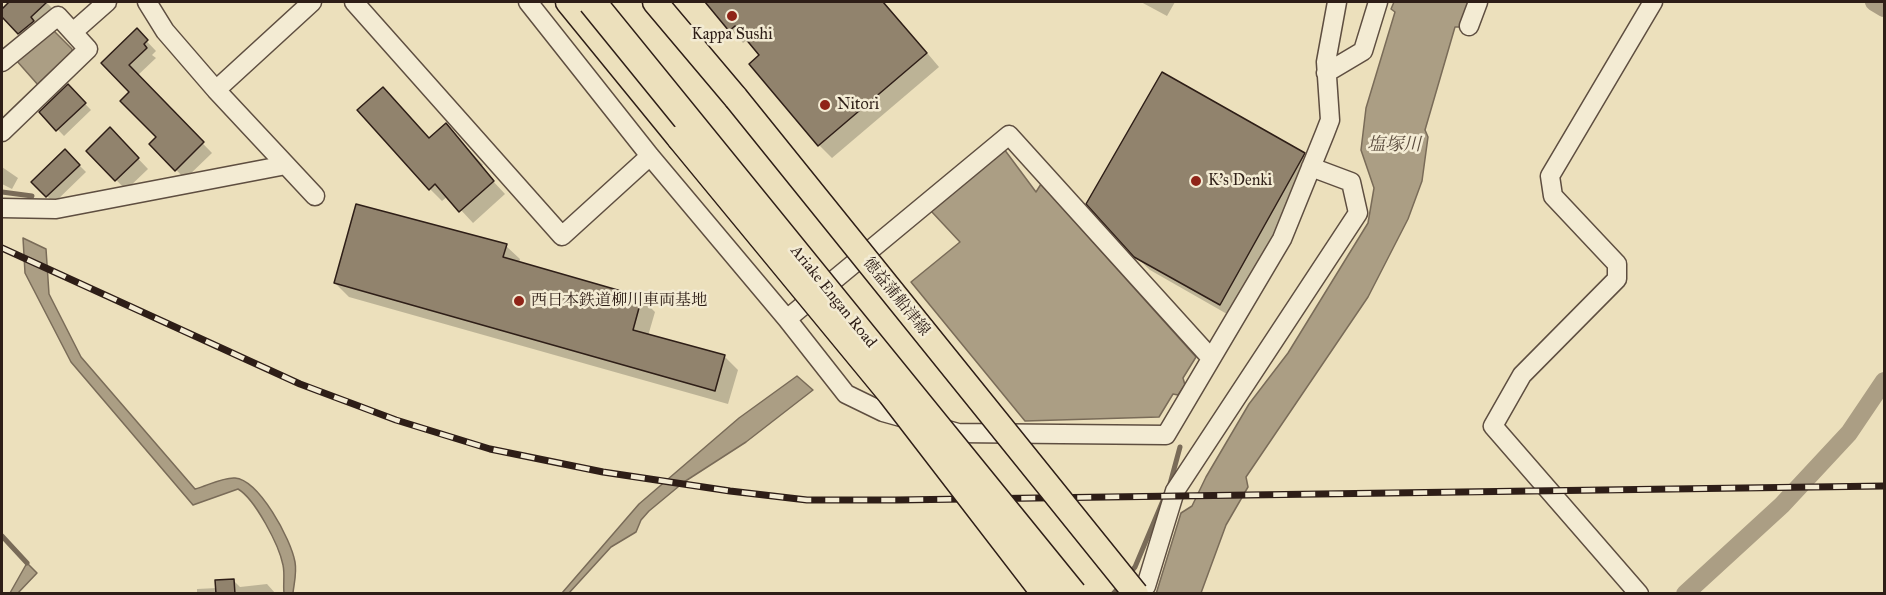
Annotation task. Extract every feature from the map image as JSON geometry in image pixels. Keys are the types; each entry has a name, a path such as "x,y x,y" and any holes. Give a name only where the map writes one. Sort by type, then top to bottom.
{"highway":[{"name":"Ariake Engan Road","path":"592,2 1073,594"}],"main road":[{"path":"568,2 890,394 1044,594"},
{"name":"徳益蒲船津線","path":"655,2 736,98 1137,594"}],"street":[{"path":"73,32 107,2"},
{"path":"147,2 165,31 216,90 315,196"},
{"path":"216,90 312,2"},
{"path":"354,2 562,236 650,156"},
{"path":"528,2 650,156 787,319 846,394 883,412 958,433 1166,435 1210,357 1282,239 1330,120 1326,62 1336,2"},
{"path":"1326,73 1363,51 1378,2"},
{"path":"1469,26 1478,2"},
{"path":"1639,594 1493,426 1522,375 1617,279 1617,264 1553,196 1550,176 1653,2"},
{"path":"2,62 58,16 88,49 2,132"},
{"path":"787,319 1009,135 1210,357"},
{"path":"2,208 56,209 286,165"},
{"path":"1137,594 1146,586 1175,491 1358,213 1352,182 1311,167"}],"water":[{"name":"塩塚川","path":"1394,2 1468,2 1460,27 1455,27 1425,130 1428,137 1422,181 1408,219 1368,297 1246,477 1248,487 1226,525 1201,593 1156,594 1181,513 1192,506 1206,477 1249,404 1288,353 1368,223 1374,188 1361,150 1366,108 1395,12 1391,9"},
{"path":"53,30 72,49 72,54 39,86 16,60"},
{"path":"1004,149 1036,192 1041,184 1196,357 1183,378 1185,385 1178,395 1173,394 1159,417 1025,421 911,282 960,242 931,211"},
{"path":"23,238 46,249 49,294 81,357 195,489 220,480 235,478 244,481 263,499 281,526 292,552 296,570 293,593 284,593 284,568 281,556 259,512 245,494 238,489 193,505 71,362 25,273"},
{"path":"797,376 813,390 746,442 684,482 649,511 641,520 636,532 611,547 569,593 562,593 639,504 739,418"},
{"path":"27,563 37,573 18,593 10,593"}],"building":[{"path":"9,2 47,2 31,17 34,21 18,34 2,17 2,9"},
{"name":"Nitori","path":"705,2 883,2 927,53 818,146 749,64 759,55 735,26 729,31"},
{"path":"137,28 148,40 144,44 147,48 129,65 204,142 175,171 149,144 156,137 120,101 129,92 101,63"},
{"name":"K's Denki","path":"1162,72 1305,153 1220,305 1134,257 1086,204"},
{"path":"68,84 86,103 56,131 39,112"},
{"path":"383,87 429,138 446,123 494,181 459,212 435,184 429,190 357,110"},
{"path":"110,127 139,158 115,181 86,151"},
{"path":"65,149 80,165 46,197 31,182"},
{"name":"西日本鉄道柳川車両基地","path":"356,204 507,244 503,257 642,297 633,330 725,355 715,391 334,283"},
{"path":"234,579 235,594 216,594 215,580"}],"waterway":[{"path":"1874,2 1884,8"},
{"path":"2,192 32,196"},
{"path":"1685,594 1782,505 1849,433 1884,381"},
{"path":"1128,575 1135,567 1170,484 1180,447"},
{"path":"2,536 27,563"},
{"path":"1113,594 1121,585"}],"railway":[{"path":"2,248 300,384 396,420 490,449 603,472 730,491 807,500 896,500 1884,486"}],"place":[{"name":"Kappa Sushi","path":"732,16"},
{"name":"Nitori","path":"825,105"},
{"name":"K's Denki","path":"1196,181"},
{"name":"西日本鉄道柳川車両基地","path":"519,301"}]}
